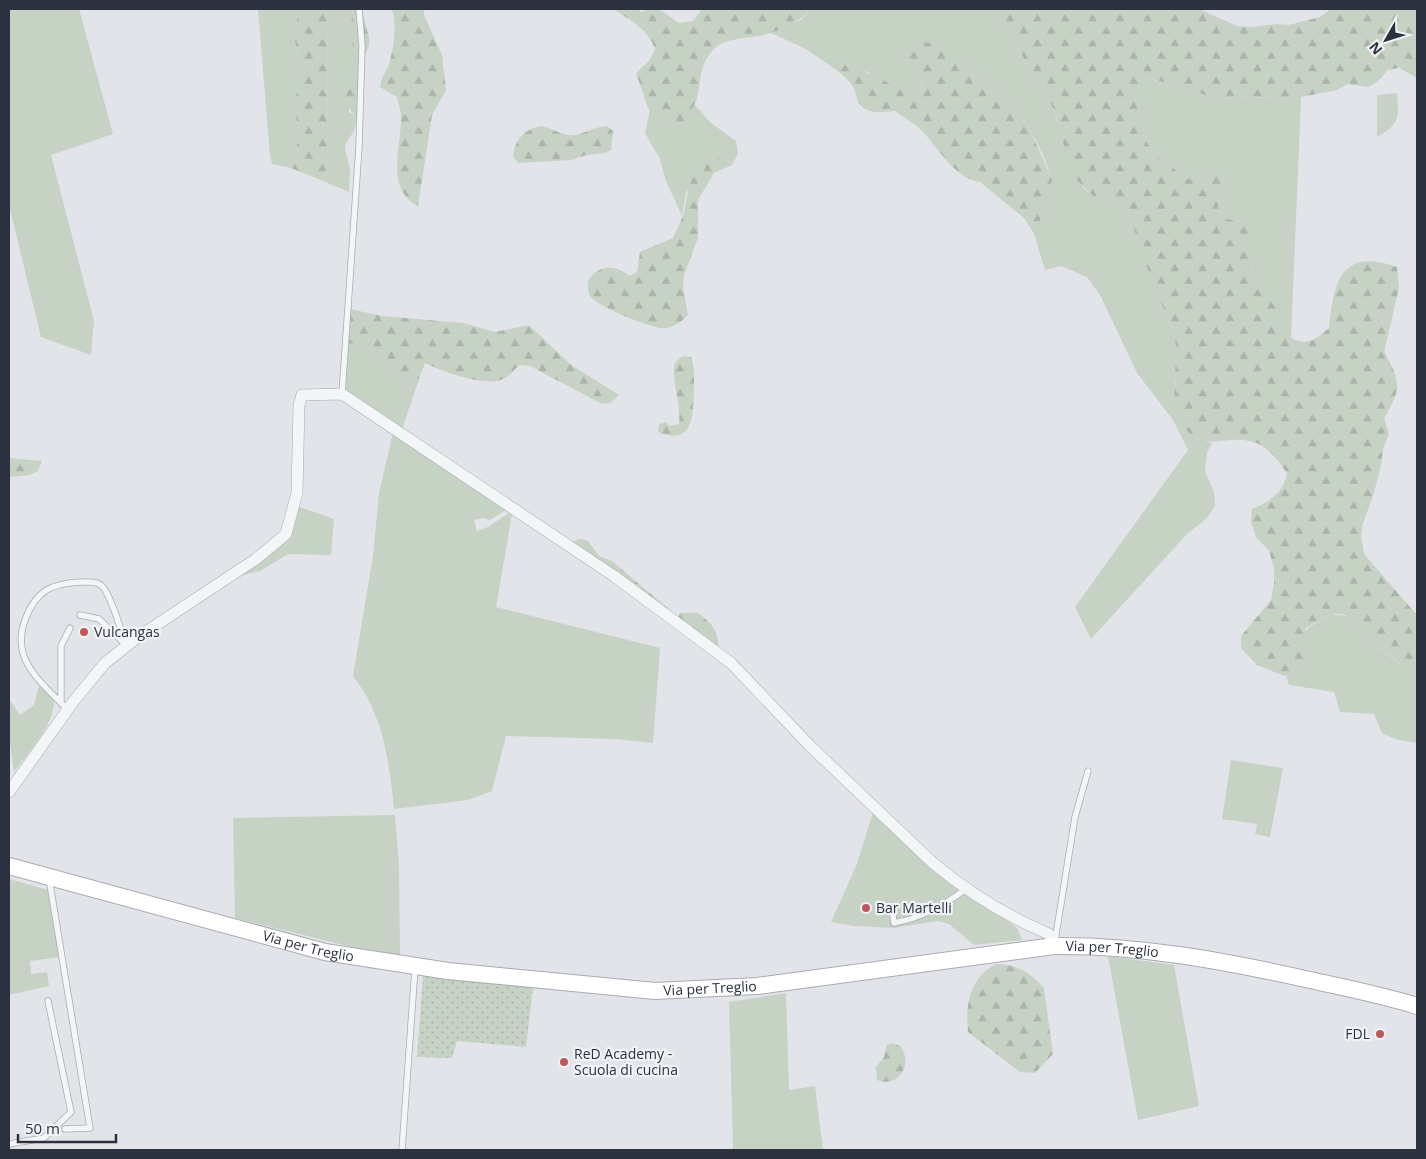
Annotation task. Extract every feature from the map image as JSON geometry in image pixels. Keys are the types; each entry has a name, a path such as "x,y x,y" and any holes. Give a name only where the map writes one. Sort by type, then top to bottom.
{"main road":[{"name":"Via per Treglio","path":"9,866 325,952 415,966 655,991 757,986 1054,946 1098,945 1146,949 1198,957 1283,974 1417,1006"}],"street":[{"path":"9,792 64,707 105,663 179,609 256,559 286,534 297,493 298,405 302,395 342,394 614,576 722,656 933,863 966,889 1003,914 1049,934 1054,946"}],"lane":[{"path":"342,394 359,147 362,46 359,9"},
{"path":"64,707 33,672 23,654 21,630 32,602 43,591 58,585 75,582 95,582 102,586 114,611 126,646"},
{"path":"80,615 99,619 126,646"},
{"path":"64,707 61,646 70,628"},
{"path":"1054,946 1075,817 1088,771"},
{"path":"48,876 90,1128 65,1129"},
{"path":"892,908 894,923 914,920 947,903 966,889"},
{"path":"402,1150 415,966"},
{"path":"9,1144 44,1138 72,1112 48,1000"}],"green space":[{"path":"9,9 79,9 113,134 51,155 94,321 91,355 41,337 9,205"},
{"path":"258,9 298,9 295,41 299,63 295,110 299,136 291,168 272,164 270,155"},
{"path":"298,9 327,9 328,161 323,181 291,168 299,136 295,110 299,63 295,41"},
{"path":"327,9 353,9 351,41 359,59 359,71 348,77 349,112 357,117 354,131 346,143 345,149 350,169 349,192 323,181 328,161"},
{"path":"353,9 362,9 369,36 368,48 359,59 351,41"},
{"path":"392,9 424,9 424,15 442,55 446,90 432,115 418,206 401,189 398,178 397,166 401,111 397,97 380,87 393,48 395,28"},
{"path":"613,9 636,9 642,12 657,9 678,23 693,21 702,9 811,9 800,19 780,30 727,41 716,47 705,62 696,101 684,122 665,128 648,108 636,73 649,61 655,50 652,43 644,31"},
{"path":"811,9 998,9 1033,76 1051,104 1084,189 1093,196 1115,200 1130,215 1175,338 1177,365 1174,383 1197,439 1212,443 1207,453 1205,471 1214,492 1215,506 1207,518 1187,534 1091,639 1075,607 1188,450 1173,420 1137,373 1100,295 1087,277 1061,266 1045,270 1034,234 1050,199 1052,179 1043,155 1028,126 1013,106 962,56 917,69 924,89 911,91 893,87 868,72 819,58 806,49 769,32 801,20"},
{"path":"998,9 1199,9 1237,26 1252,27 1277,24 1289,25 1320,17 1331,9 1417,9 1417,78 1399,68 1388,70 1377,82 1368,87 1348,84 1337,90 1301,97 1213,98 1180,86 1142,77 1135,94 1144,138 1156,156 1188,179 1217,168 1224,176 1219,194 1218,215 1250,227 1252,281 1277,307 1278,330 1293,339 1304,342 1310,341 1329,328 1338,283 1344,272 1352,265 1363,261 1378,262 1397,267 1399,288 1384,352 1394,371 1397,385 1394,399 1384,418 1389,434 1383,449 1381,466 1361,535 1364,554 1417,615 1417,660 1401,664 1364,637 1347,616 1341,614 1329,614 1306,628 1302,640 1311,660 1304,668 1284,676 1257,665 1241,648 1241,636 1271,600 1274,583 1274,568 1269,551 1256,537 1251,522 1252,509 1279,492 1287,473 1274,456 1260,445 1244,440 1212,442 1199,440 1186,429 1179,419 1175,393 1176,352 1174,333 1145,262 1130,215 1115,200 1093,196 1071,174 1057,118 1051,104 1033,76"},
{"path":"926,42 962,56 1013,106 1028,126 1052,179 1050,199 1034,234 1025,219 980,182 970,179 954,168 927,136 914,124 895,111 873,112 864,108 857,99 852,85 819,58 856,68 895,86 916,90 924,88 917,69 902,56 908,45"},
{"path":"359,71 361,120 348,107 343,89 348,77"},
{"path":"1141,77 1180,86 1213,98 1301,97 1291,338 1278,330 1273,310 1266,297 1252,281 1251,259 1241,222 1230,221 1218,215 1219,194 1224,176 1205,172 1189,180 1156,156 1144,138 1135,94"},
{"path":"1397,93 1398,114 1396,120 1390,128 1377,137 1377,95"},
{"path":"694,104 711,123 736,141 738,153 732,165 726,159 686,192 682,216 666,181 660,159 645,133 650,110 665,128 684,122"},
{"path":"541,126 573,135 607,126 613,131 611,150 571,160 518,163 513,156 519,140 526,132"},
{"path":"714,158 726,159 732,165 714,173 698,200 698,238 684,275 683,287 688,315 673,326 661,328 623,315 602,305 590,296 588,281 597,271 613,268 630,276 637,272 640,252 673,238 683,216 692,179 706,163"},
{"path":"350,309 382,316 463,323 495,332 529,325 570,364 619,395 610,403 602,404 530,366 520,365 505,378 498,381 488,381 465,378 425,363 419,379 407,379 380,354 348,343"},
{"path":"348,343 380,354 407,379 419,379 402,429 346,392"},
{"path":"683,356 691,357 693,365 692,417 685,431 679,435 670,435 658,432 659,424 665,422 670,426 679,424 674,368 677,361"},
{"path":"393,433 506,510 490,520 483,518 474,520 477,531 488,527 509,513 512,514 496,607 660,648 653,743 615,739 506,736 492,791 468,800 394,809 387,757 378,723 372,707 353,676 373,556 379,493"},
{"path":"9,458 42,461 38,471 29,475 9,477"},
{"path":"297,506 334,519 331,555 288,554 260,571 239,576 273,550"},
{"path":"580,539 587,540 599,556 612,561 678,617 680,613 698,613 712,626 718,639 719,652 570,542"},
{"path":"1329,614 1347,616 1364,637 1400,664 1417,660 1417,743 1398,740 1382,733 1374,714 1340,712 1334,692 1289,685 1286,675 1304,668 1303,634"},
{"path":"39,686 44,687 54,698 53,708 46,728 40,738 14,772 9,736 9,699 20,715 34,705"},
{"path":"1231,760 1283,768 1270,837 1255,834 1257,824 1222,819"},
{"path":"873,812 924,859 1017,928 1022,940 974,945 949,924 938,921 894,928 854,926 831,922 857,864"},
{"path":"395,815 399,864 400,959 235,918 233,818"},
{"path":"9,879 48,890 60,957 30,961 31,974 47,972 49,986 9,995"},
{"path":"1108,956 1174,965 1199,1106 1138,1120"},
{"path":"996,964 1004,964 1023,970 1044,988 1053,1054 1035,1073 1020,1072 968,1032 967,1011 971,992 980,976"},
{"path":"423,976 533,988 526,1047 457,1041 452,1058 417,1057"},
{"path":"786,993 789,1090 815,1086 823,1150 733,1150 729,1002"},
{"path":"891,1043 900,1046 904,1053 905,1067 898,1078 892,1081 877,1080 876,1067 884,1057 887,1045"}],"place":[{"name":"Vulcangas","path":"84,632"},
{"name":"Bar Martelli","path":"866,908"},
{"name":"FDL","path":"1380,1034"},
{"name":"ReD Academy - Scuola di cucina","path":"564,1062"}]}
